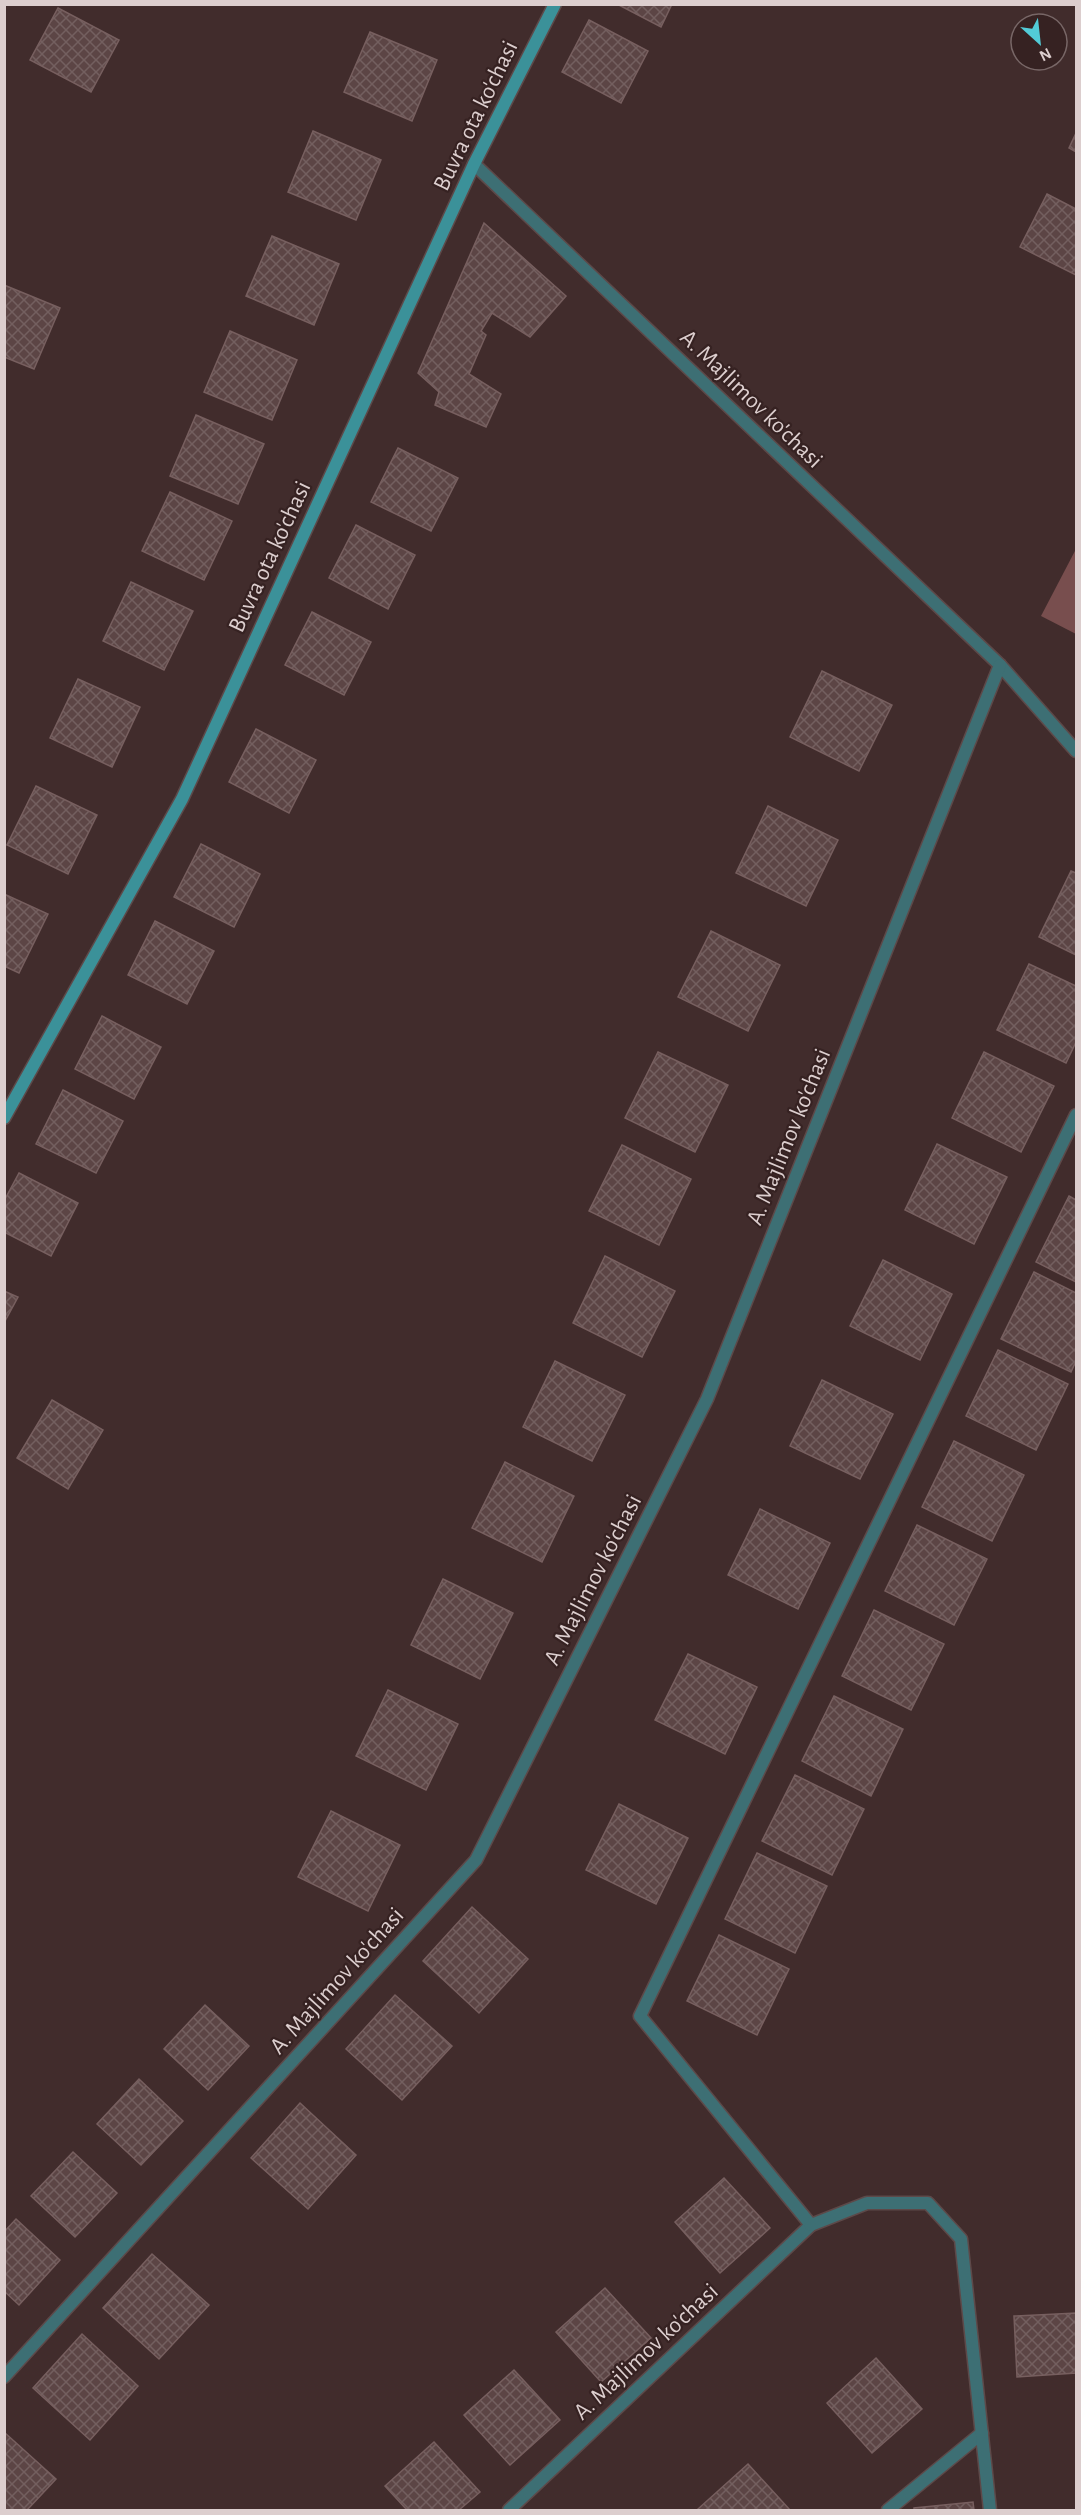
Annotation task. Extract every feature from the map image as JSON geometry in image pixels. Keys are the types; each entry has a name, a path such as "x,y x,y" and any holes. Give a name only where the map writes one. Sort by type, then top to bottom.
{"main road":[{"name":"Buvra ota ko'chasi","path":"4,1118 182,799 474,164 555,4"}],"street":[{"name":"A. Majlimov ko'chasi","path":"474,164 1000,665 1077,751"},
{"name":"A. Majlimov ko'chasi","path":"4,2377 476,1860 707,1399 1000,665"},
{"path":"811,2225 640,2016 1077,1115"},
{"name":"A. Majlimov ko'chasi","path":"509,2511 811,2225 867,2203 928,2203 961,2239 990,2511"},
{"path":"888,2511 982,2433"}],"shaded area":[{"path":"1076,549 1076,634 1041,616"}],"building":[{"path":"617,4 672,4 661,27"},
{"path":"58,8 119,40 91,92 30,60"},
{"path":"589,20 648,51 621,103 562,72"},
{"path":"370,32 437,60 412,121 344,92"},
{"path":"313,131 381,160 356,220 288,192"},
{"path":"1076,133 1076,152 1069,148"},
{"path":"1047,194 1076,209 1076,275 1020,247"},
{"path":"484,223 566,296 530,337 492,313 481,331 486,335 469,374 501,394 486,427 435,405 439,392 418,373"},
{"path":"272,236 339,264 314,325 246,296"},
{"path":"4,285 60,308 34,369 4,357"},
{"path":"230,331 297,360 272,420 204,392"},
{"path":"196,415 264,444 238,504 170,476"},
{"path":"398,448 458,478 431,531 371,502"},
{"path":"170,492 232,521 204,580 142,551"},
{"path":"356,525 415,555 388,609 329,578"},
{"path":"131,582 193,611 164,670 103,641"},
{"path":"312,612 371,642 344,695 285,665"},
{"path":"822,671 892,705 859,771 790,737"},
{"path":"78,679 140,707 112,767 50,738"},
{"path":"256,729 316,760 289,813 229,782"},
{"path":"36,786 97,815 68,874 7,845"},
{"path":"768,806 838,840 806,906 736,873"},
{"path":"201,844 260,874 234,927 174,897"},
{"path":"1071,871 1076,873 1076,955 1039,937"},
{"path":"4,894 48,914 19,973 4,966"},
{"path":"155,921 214,951 187,1004 128,975"},
{"path":"711,931 780,965 748,1031 678,997"},
{"path":"1029,964 1076,986 1076,1042 1066,1063 997,1030"},
{"path":"102,1016 161,1047 134,1099 75,1069"},
{"path":"658,1052 728,1085 695,1152 625,1118"},
{"path":"984,1052 1054,1086 1021,1152 952,1118"},
{"path":"63,1090 123,1121 96,1173 36,1144"},
{"path":"937,1144 1007,1177 974,1244 905,1210"},
{"path":"622,1145 691,1179 659,1245 589,1211"},
{"path":"19,1173 78,1203 51,1256 4,1232 4,1201"},
{"path":"1069,1196 1076,1200 1076,1282 1036,1262"},
{"path":"605,1256 675,1291 642,1357 573,1323"},
{"path":"883,1260 952,1294 920,1360 850,1326"},
{"path":"1034,1272 1076,1293 1076,1361 1071,1372 1001,1339"},
{"path":"4,1291 18,1297 4,1323"},
{"path":"998,1350 1068,1384 1036,1450 966,1416"},
{"path":"555,1361 625,1395 592,1461 523,1427"},
{"path":"822,1380 893,1414 860,1479 790,1446"},
{"path":"52,1400 103,1430 68,1489 17,1458"},
{"path":"954,1441 1024,1475 992,1541 922,1507"},
{"path":"505,1462 574,1496 542,1562 472,1528"},
{"path":"760,1509 830,1543 798,1609 728,1575"},
{"path":"917,1525 987,1559 954,1625 885,1591"},
{"path":"443,1579 513,1613 480,1679 411,1645"},
{"path":"874,1610 944,1644 911,1710 842,1676"},
{"path":"688,1654 757,1687 725,1754 655,1720"},
{"path":"388,1690 458,1724 426,1790 356,1756"},
{"path":"834,1696 903,1729 871,1796 802,1761"},
{"path":"795,1775 864,1809 832,1875 762,1841"},
{"path":"619,1804 688,1838 656,1904 586,1870"},
{"path":"331,1811 400,1845 368,1911 298,1877"},
{"path":"757,1853 827,1886 795,1953 725,1919"},
{"path":"472,1907 528,1959 479,2013 423,1961"},
{"path":"719,1935 789,1969 757,2035 687,2001"},
{"path":"395,1995 452,2046 402,2100 346,2049"},
{"path":"205,2005 249,2046 208,2090 164,2049"},
{"path":"139,2079 183,2121 141,2165 97,2124"},
{"path":"300,2103 356,2155 308,2209 251,2158"},
{"path":"73,2152 117,2193 75,2237 31,2196"},
{"path":"724,2178 770,2228 720,2273 675,2222"},
{"path":"16,2219 60,2260 19,2305 4,2291 4,2232"},
{"path":"152,2254 209,2305 159,2359 103,2308"},
{"path":"605,2288 651,2338 601,2382 556,2332"},
{"path":"1076,2313 1076,2373 1017,2377 1014,2316"},
{"path":"82,2334 138,2386 90,2440 33,2388"},
{"path":"876,2358 922,2409 872,2453 827,2403"},
{"path":"514,2370 560,2420 510,2465 464,2415"},
{"path":"4,2432 56,2479 27,2510 4,2510"},
{"path":"434,2442 480,2492 459,2510 407,2510 385,2486"},
{"path":"748,2464 790,2510 698,2509"},
{"path":"973,2502 974,2510 914,2510 914,2508"}]}
